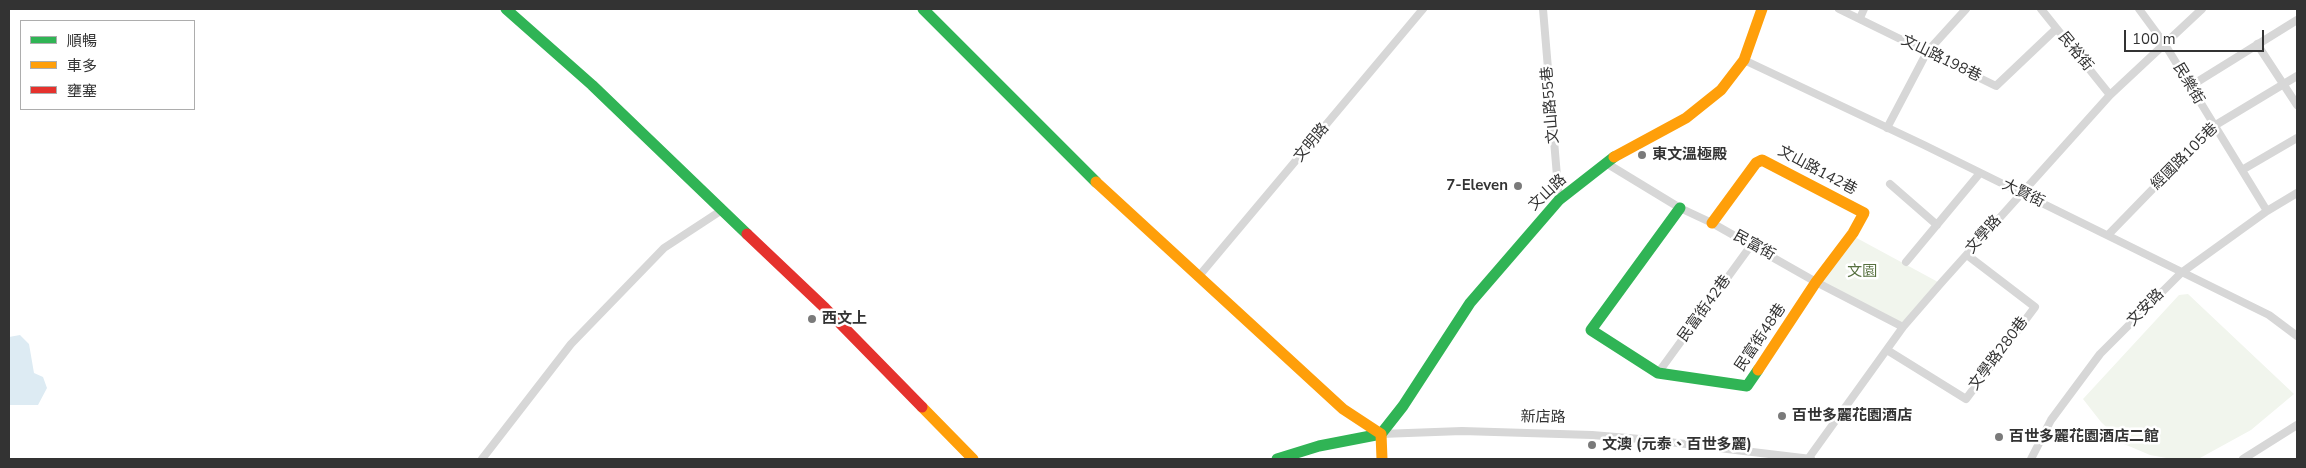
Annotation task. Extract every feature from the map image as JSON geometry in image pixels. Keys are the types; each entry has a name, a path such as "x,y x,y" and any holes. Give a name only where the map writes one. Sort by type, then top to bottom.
{"street":[{"path":"506,9 592,85 831,313 973,459"},
{"path":"923,9 1100,186 1343,409 1381,434 1382,459"},
{"name":"文明路","path":"1199,276 1423,9"},
{"name":"文山路55巷","path":"1543,9 1559,200"},
{"name":"文山路","path":"1381,434 1403,406 1470,304 1530,232 1559,200 1606,163 1621,152 1686,118 1721,90 1744,60 1762,9"},
{"name":"文山路198巷","path":"1839,9 1996,86 2056,29"},
{"path":"1860,18 1864,9"},
{"path":"1887,128 1927,52 1966,9"},
{"name":"民裕街","path":"2041,9 2110,95"},
{"name":"民樂街","path":"2138,9 2164,43 2189,87 2267,211"},
{"name":"文學路","path":"1809,459 1904,327 2020,193 2110,95 2202,9"},
{"path":"2189,87 2297,20"},
{"path":"2258,44 2297,105"},
{"name":"大賢街","path":"1744,60 2108,235 2181,273 2269,315 2297,336"},
{"name":"經國路105巷","path":"2108,235 2214,126 2297,76"},
{"path":"2242,170 2297,138"},
{"name":"文山路142巷","path":"1712,223 1756,163 1762,160 1775,164 1864,213 1853,233 1816,282"},
{"name":"民富街","path":"1606,163 1680,208 1752,244 1816,282 1904,327"},
{"path":"1906,262 1980,173"},
{"path":"1890,184 1937,225"},
{"name":"文安路","path":"2030,459 2051,420 2100,354 2181,273 2267,211 2297,192"},
{"path":"1658,373 1591,330 1680,208"},
{"path":"482,459 571,344 664,248 722,210"},
{"name":"民富街42巷","path":"1658,373 1752,244"},
{"name":"文學路280巷","path":"1887,350 1966,399 2034,308 1967,255"},
{"name":"民富街48巷","path":"1658,373 1747,386 1816,282"},
{"path":"2243,459 2297,425"},
{"name":"新店路","path":"1277,459 1319,446 1381,434 1462,431 1592,435 1652,440 1809,459"}],"green space":[{"name":"文園","path":"1853,236 1938,282 1903,324 1821,281"},
{"path":"2188,294 2294,394 2251,430 2200,458 2172,459 2150,455 2124,444 2101,422 2083,399 2179,295"}],"shaded area":[{"path":"20,335 29,344 34,373 43,377 47,388 38,405 9,405 9,337"}],"traffic: fast":[{"path":"506,9 592,85 747,234"},
{"path":"923,9 1096,182"},
{"path":"1381,434 1403,406 1470,303 1559,200 1614,157"},
{"path":"1680,208 1591,330 1658,373 1747,386 1758,370"},
{"path":"1277,459 1319,446 1381,434"}],"traffic: slow":[{"path":"1614,157 1686,118 1721,90 1744,60 1762,9"},
{"path":"1712,223 1756,163 1762,160 1864,213 1853,233 1816,282 1758,370"},
{"path":"1096,182 1343,409 1381,434"},
{"path":"922,407 973,459"},
{"path":"1381,434 1382,459"}],"traffic: jam":[{"path":"747,234 825,308 922,407"}],"place":[{"name":"東文溫極殿","path":"1642,155"},
{"name":"7-Eleven","path":"1518,186"},
{"name":"西文上","path":"812,319"},
{"name":"百世多麗花園酒店","path":"1782,416"},
{"name":"百世多麗花園酒店二館","path":"1999,437"},
{"name":"文澳 (元泰、百世多麗)","path":"1592,445"}]}
